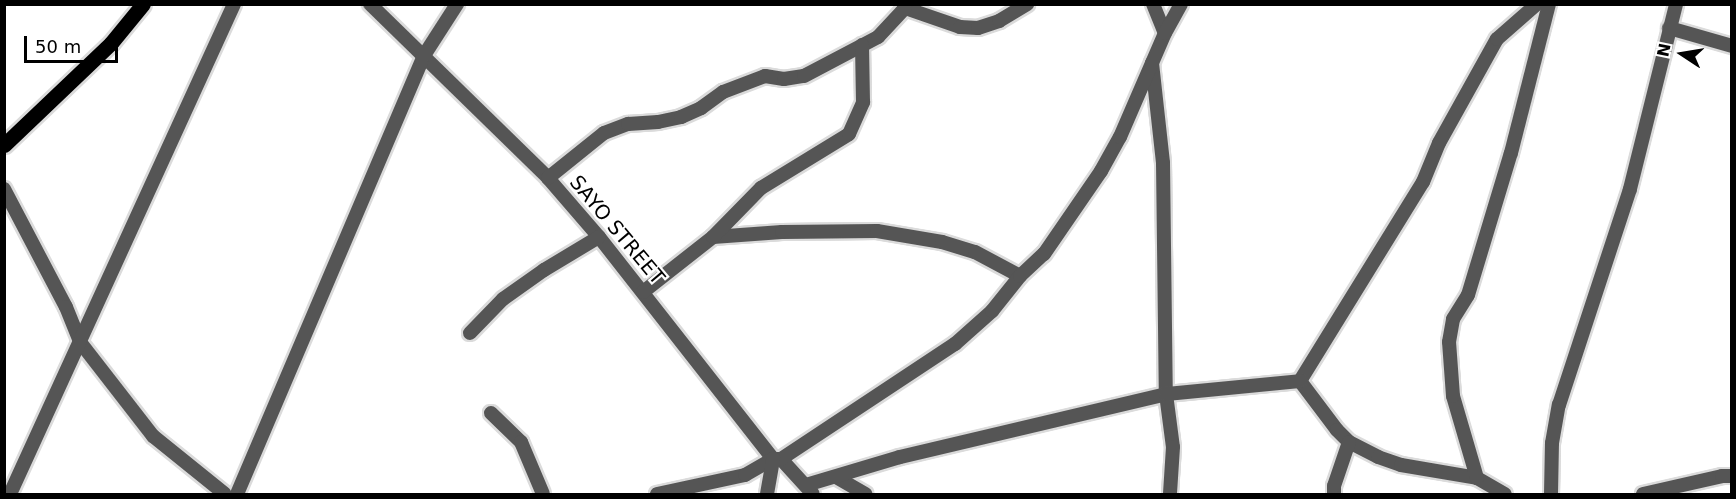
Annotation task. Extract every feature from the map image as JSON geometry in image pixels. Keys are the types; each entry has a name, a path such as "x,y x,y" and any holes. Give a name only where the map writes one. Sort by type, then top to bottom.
{"main road":[{"path":"4,145 111,43 142,4"}],"street":[{"path":"10,495 234,4"},
{"name":"SAYO STREET","path":"370,4 548,178 599,237 777,459 809,490"},
{"path":"237,495 423,57 457,4"},
{"path":"548,178 604,133 628,124 658,122 681,117 701,108 723,92 765,76 784,79 804,76 862,45 889,27 904,6 960,27 978,28 999,21 1027,4"},
{"path":"1154,4 1165,33"},
{"path":"657,495 744,475 777,459 955,344 992,311 1020,276 1044,254 1101,171 1120,137 1165,33 1181,4"},
{"path":"1299,381 1423,182 1439,143 1497,39 1537,4"},
{"path":"1477,478 1453,396 1449,342 1453,319 1467,295 1511,153 1550,4"},
{"path":"1551,495 1552,443 1559,405 1630,189 1668,28 1676,4"},
{"path":"1668,28 1731,46"},
{"path":"643,292 713,237 761,188 849,134 863,102 865,84 862,45"},
{"path":"1152,62 1163,163 1166,394 1173,447 1170,495"},
{"path":"4,189 66,307 80,342 153,436 225,495"},
{"path":"713,237 782,232 878,231 942,242 975,252 1020,276"},
{"path":"470,333 503,299 544,270 599,237"},
{"path":"809,490 836,477 900,457 1166,394 1299,381"},
{"path":"1299,381 1336,430 1348,442 1378,457 1401,465 1477,478 1505,495"},
{"path":"491,413 521,442 543,495"},
{"path":"1334,495 1334,486 1348,442"},
{"path":"767,495 777,459"},
{"path":"1643,495 1722,476 1731,476"},
{"path":"836,477 865,495"}]}
